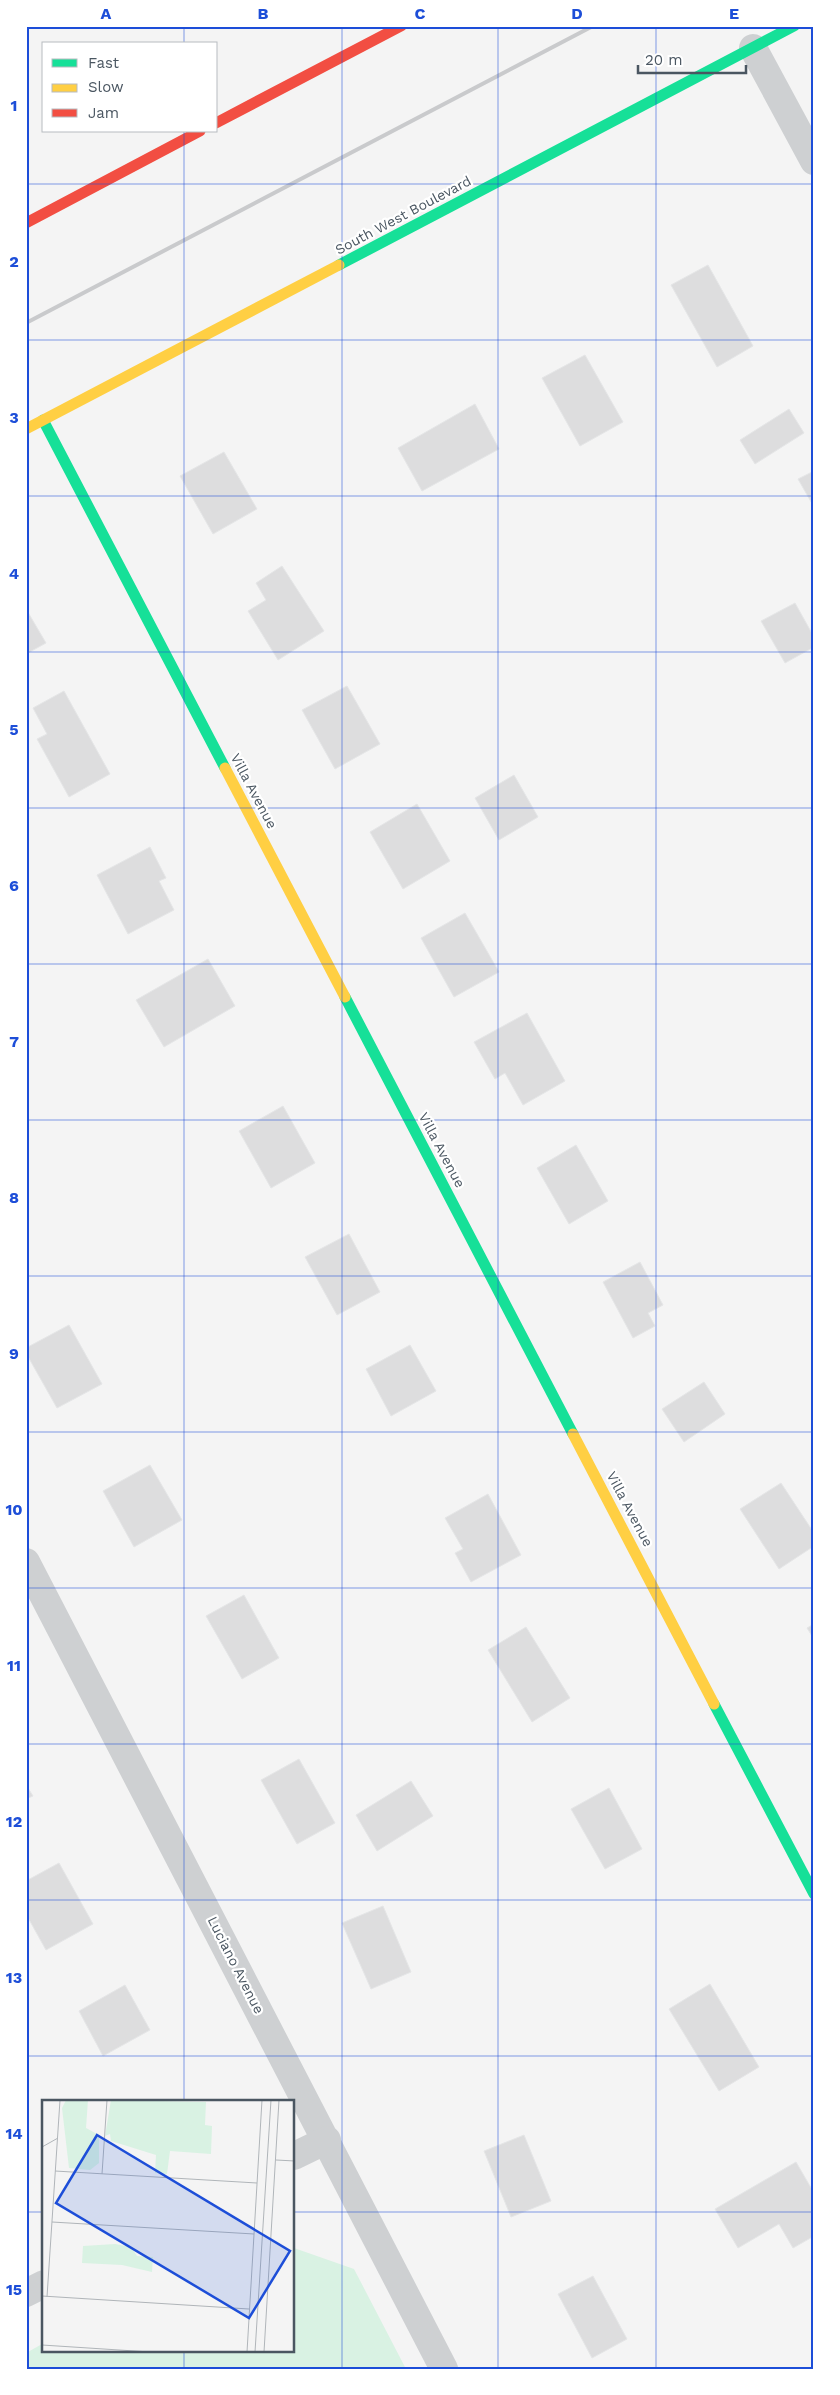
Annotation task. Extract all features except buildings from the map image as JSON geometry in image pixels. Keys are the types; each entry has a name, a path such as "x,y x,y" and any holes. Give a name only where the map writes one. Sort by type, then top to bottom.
{"street":[{"path":"218,122 401,26"},
{"name":"South West Boulevard","path":"26,429 794,26"},
{"path":"753,48 814,161"},
{"path":"26,223 198,132"},
{"name":"Villa Avenue","path":"44,420 814,1894"},
{"name":"Luciano Avenue","path":"26,1562 444,2369"},
{"path":"295,2156 326,2140"},
{"path":"26,2293 42,2285"}],"green space":[{"path":"295,2248 354,2269 406,2369 26,2369 26,2353 42,2344 42,2352 295,2352"}],"railway":[{"path":"26,323 593,26"}],"traffic: fast":[{"path":"339,265 794,26"},
{"path":"43,420 225,768"},
{"path":"345,997 573,1434"},
{"path":"714,1704 814,1894"}],"traffic: slow":[{"path":"26,429 339,265"},
{"path":"225,768 345,997"},
{"path":"573,1434 714,1704"}],"traffic: jam":[{"path":"218,122 401,26"},
{"path":"26,223 198,132"}]}
